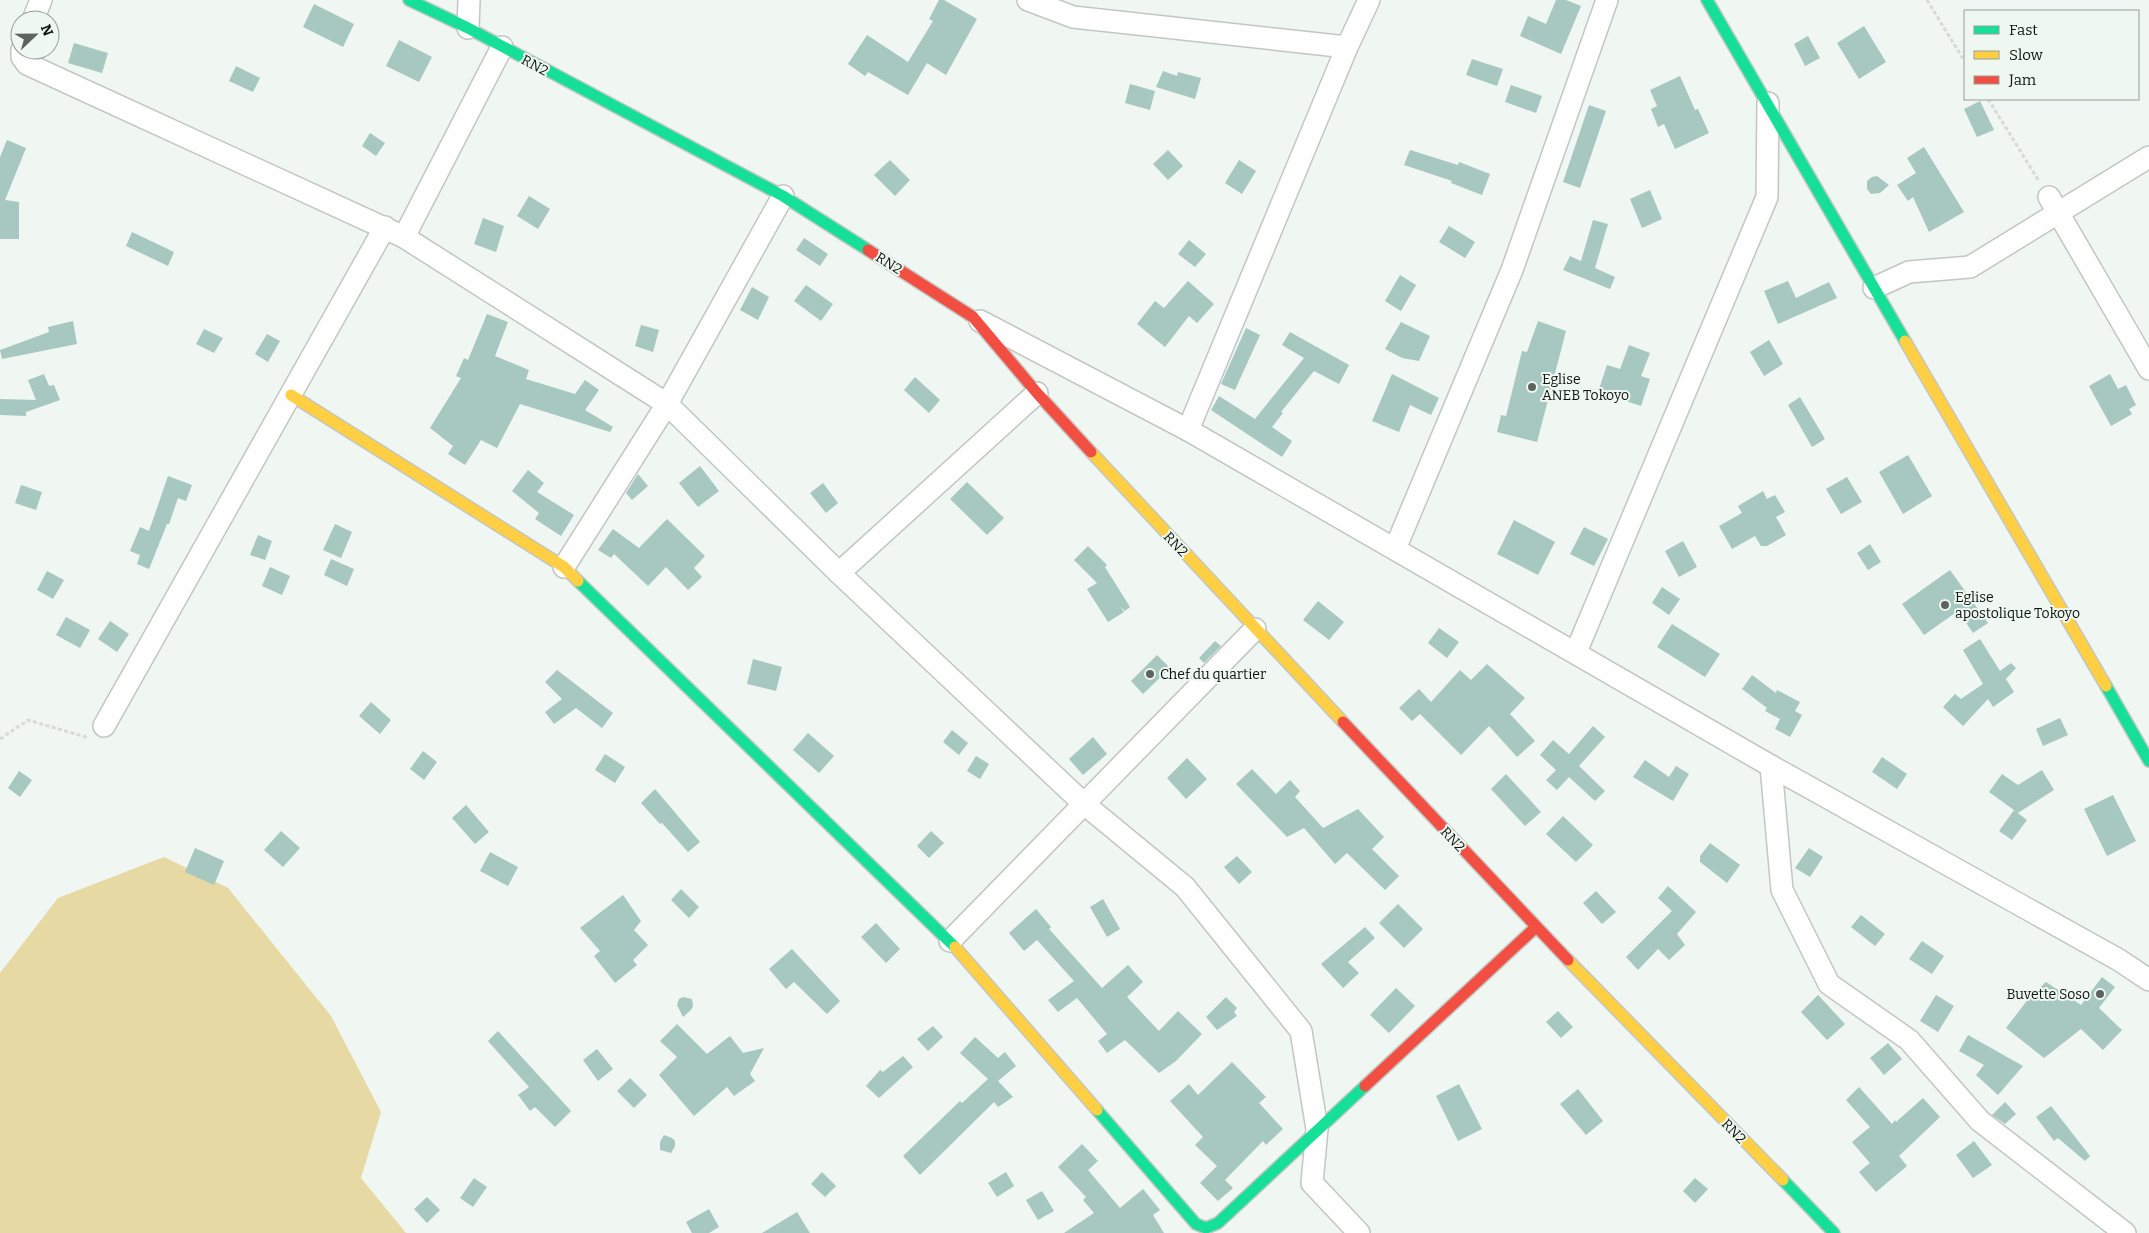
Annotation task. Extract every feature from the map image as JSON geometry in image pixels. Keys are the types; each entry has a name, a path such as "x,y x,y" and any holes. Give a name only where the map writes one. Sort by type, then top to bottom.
{"street":[{"name":"RN2","path":"409,0 468,28 502,48 783,196 973,317 1037,393 1255,629 1536,927 1834,1233"},
{"path":"468,28 469,0"},
{"path":"1028,0 1073,17 1347,47"},
{"path":"1188,430 1347,47 1369,0"},
{"path":"1395,549 1512,270 1607,0"},
{"path":"1708,0 2149,761"},
{"path":"404,237 502,48"},
{"path":"24,60 27,64 404,237 667,404 839,573 1083,803 1186,887 1301,1031 1317,1129 1312,1183 1359,1233"},
{"path":"1576,652 1767,197 1768,103"},
{"path":"1874,288 1909,272 1970,266 2053,204 2149,157"},
{"path":"564,567 667,404 783,196"},
{"path":"2053,204 2149,369"},
{"path":"104,726 385,227"},
{"path":"973,317 1188,430 1771,766 2118,960 2149,980"},
{"path":"839,573 1037,393"},
{"path":"291,395 564,567 950,941 1196,1224 1206,1228 1218,1223 1536,927"},
{"path":"950,941 1255,629"},
{"path":"1771,766 1782,890 1829,984 1909,1040 1980,1121 2125,1233"}],"path":[{"path":"1927,0 1964,60"},
{"path":"1989,100 2053,204"},
{"path":"0,740 28,720 86,737 104,726"}],"shaded area":[{"path":"164,857 228,888 331,1016 381,1112 361,1178 406,1233 0,1233 0,973 58,898"}],"building":[{"path":"939,0 944,0 977,19 946,75 927,63 908,95 868,72 865,76 848,64 867,35 908,62 933,21 929,19"},
{"path":"1556,0 1566,0 1581,6 1561,54 1520,36 1528,16 1546,24"},
{"path":"314,4 354,24 343,47 303,27"},
{"path":"1864,26 1886,62 1859,79 1837,43"},
{"path":"1808,36 1820,58 1805,66 1794,44"},
{"path":"399,40 432,57 419,82 386,66"},
{"path":"74,43 108,53 102,73 68,63"},
{"path":"1472,59 1503,69 1497,86 1466,75"},
{"path":"236,66 260,78 253,92 229,81"},
{"path":"1163,71 1177,76 1178,72 1201,78 1195,99 1156,87"},
{"path":"1680,76 1695,110 1698,109 1709,133 1675,149 1664,124 1658,127 1651,109 1657,106 1650,90"},
{"path":"1130,84 1155,91 1150,110 1125,103"},
{"path":"1511,85 1542,96 1536,113 1505,102"},
{"path":"1980,101 1994,130 1977,137 1964,109"},
{"path":"1589,105 1606,111 1580,188 1563,182"},
{"path":"370,133 385,143 376,156 362,146"},
{"path":"7,140 26,148 5,200 19,202 19,239 0,239 0,157"},
{"path":"1924,147 1964,212 1929,232 1913,197 1908,201 1897,185 1916,173 1907,158"},
{"path":"1168,150 1183,166 1168,180 1153,164"},
{"path":"1410,150 1458,165 1459,162 1490,174 1482,195 1451,183 1452,181 1404,165"},
{"path":"890,160 910,180 895,196 874,175"},
{"path":"1239,160 1256,171 1242,194 1225,183"},
{"path":"1877,176 1889,185 1880,193 1871,194 1867,189 1867,181"},
{"path":"1650,190 1662,219 1642,228 1630,199"},
{"path":"529,196 550,209 538,229 517,216"},
{"path":"483,218 504,226 496,252 474,244"},
{"path":"1593,220 1608,224 1595,268 1615,277 1610,289 1563,270 1570,256 1581,261"},
{"path":"1449,226 1475,242 1465,258 1439,242"},
{"path":"132,232 174,252 168,266 126,246"},
{"path":"804,238 828,254 820,266 796,250"},
{"path":"1189,240 1206,254 1195,267 1178,254"},
{"path":"1400,275 1416,285 1401,311 1385,301"},
{"path":"1188,281 1214,304 1197,323 1189,316 1165,347 1137,324 1155,301 1164,308"},
{"path":"1788,281 1796,298 1829,282 1837,298 1778,324 1764,291"},
{"path":"806,285 833,304 821,321 794,301"},
{"path":"752,287 769,297 758,320 740,310"},
{"path":"487,314 508,322 495,356 529,370 526,379 575,394 585,380 599,390 585,410 613,427 610,432 520,404 497,448 481,440 465,465 448,454 453,446 430,428 461,378 456,376 464,358 468,360"},
{"path":"73,321 77,344 2,359 0,350 49,332 48,327"},
{"name":"Eglise ANEB Tokoyo","path":"1538,321 1566,331 1537,442 1497,432 1501,415 1506,416 1522,351 1527,352"},
{"path":"1401,322 1430,336 1419,361 1402,358 1385,349"},
{"path":"641,325 659,330 653,352 635,346"},
{"path":"1246,328 1260,335 1235,390 1221,384"},
{"path":"204,329 223,338 214,353 196,344"},
{"path":"1290,332 1349,365 1339,384 1314,371 1281,412 1283,413 1272,427 1292,441 1282,457 1211,410 1219,396 1255,419 1304,358 1282,345"},
{"path":"267,334 280,341 268,362 255,354"},
{"path":"1769,340 1783,364 1764,376 1750,352"},
{"path":"1629,345 1650,353 1641,376 1650,379 1641,406 1598,392 1607,365 1620,369"},
{"path":"44,374 49,386 54,385 60,400 26,412 26,416 0,415 0,399 36,400 28,380"},
{"path":"1392,374 1439,398 1431,415 1410,405 1399,432 1372,421"},
{"path":"2110,374 2118,389 2126,385 2136,405 2129,409 2132,414 2111,426 2089,386"},
{"path":"915,377 940,400 929,413 904,390"},
{"path":"1800,397 1825,439 1812,447 1788,405"},
{"path":"1908,455 1932,496 1903,514 1879,472"},
{"path":"700,466 719,491 698,507 679,483"},
{"path":"528,470 544,483 537,492 574,515 561,536 535,519 539,513 512,491"},
{"path":"638,474 648,486 632,500 626,493"},
{"path":"168,476 192,485 186,501 178,498 149,569 137,564 140,555 130,551 140,527 149,531"},
{"path":"1847,477 1862,502 1841,514 1826,489"},
{"path":"967,482 1004,518 987,535 950,499"},
{"path":"823,483 838,503 826,513 810,493"},
{"path":"21,485 42,492 36,510 15,503"},
{"path":"1763,491 1767,499 1775,495 1785,512 1776,517 1786,535 1767,546 1761,546 1755,536 1732,549 1719,526 1742,513 1738,506"},
{"path":"667,519 705,556 694,568 702,577 688,590 666,567 648,586 614,554 611,558 598,550 613,529 639,548"},
{"path":"1514,520 1555,542 1538,575 1497,554"},
{"path":"335,524 352,532 341,558 323,550"},
{"path":"1584,527 1608,539 1594,566 1570,554"},
{"path":"258,535 272,541 265,560 250,555"},
{"path":"1683,541 1697,567 1679,577 1665,551"},
{"path":"1870,544 1881,562 1868,570 1857,553"},
{"path":"1088,546 1107,565 1105,567 1130,607 1125,611 1120,606 1124,612 1108,622 1087,589 1097,583 1074,560"},
{"path":"331,559 354,569 347,586 324,575"},
{"path":"270,567 290,576 282,595 262,586"},
{"path":"1950,570 1988,623 1973,633 1958,611 1924,635 1902,604"},
{"path":"47,571 64,580 53,599 37,590"},
{"path":"1662,587 1680,599 1669,615 1652,603"},
{"path":"1318,601 1344,622 1329,640 1303,620"},
{"path":"66,617 90,630 80,648 56,635"},
{"path":"110,621 129,634 117,652 98,639"},
{"path":"1672,624 1720,654 1705,677 1657,647"},
{"path":"1439,628 1459,642 1447,658 1428,643"},
{"path":"1980,639 2000,671 2011,663 2016,668 2006,679 2014,692 1993,707 1988,699 1963,726 1943,707 1955,694 1961,699 1983,684 1963,650"},
{"path":"1215,641 1221,646 1204,663 1199,658"},
{"name":"Chef du quartier","path":"1157,655 1170,668 1143,694 1131,681"},
{"path":"753,659 782,667 776,691 747,684"},
{"path":"1487,664 1525,698 1510,714 1535,741 1517,757 1489,726 1461,755 1420,714 1412,721 1399,708 1419,689 1431,702 1460,670 1471,680"},
{"path":"557,670 613,713 602,728 576,708 554,724 545,712 562,699 545,682"},
{"path":"1752,675 1776,693 1777,690 1800,702 1795,711 1802,715 1790,737 1775,729 1780,719 1765,711 1767,708 1742,689"},
{"path":"371,702 391,720 380,734 359,716"},
{"path":"2060,718 2068,735 2043,746 2036,729"},
{"path":"1593,726 1605,737 1579,766 1605,791 1595,801 1569,777 1557,790 1546,780 1556,770 1540,755 1553,740 1569,754"},
{"path":"952,730 968,743 959,755 943,742"},
{"path":"808,733 834,756 819,773 793,750"},
{"path":"1093,737 1107,754 1083,775 1069,759"},
{"path":"423,751 437,762 424,780 410,769"},
{"path":"605,754 625,767 615,783 595,770"},
{"path":"976,756 989,764 980,779 967,771"},
{"path":"1882,757 1907,774 1897,789 1872,772"},
{"path":"1187,758 1207,779 1186,799 1167,778"},
{"path":"1645,760 1669,777 1676,766 1689,774 1673,801 1633,777"},
{"path":"1252,769 1276,794 1290,780 1300,791 1295,797 1323,828 1358,809 1384,837 1372,849 1399,876 1385,890 1347,853 1335,864 1304,828 1287,837 1236,784"},
{"path":"2042,770 2054,790 2018,813 1989,792 2002,774 2018,785"},
{"path":"19,771 32,780 20,797 8,788"},
{"path":"1506,774 1541,812 1525,826 1491,789"},
{"path":"655,789 700,842 688,852 641,803"},
{"path":"2113,795 2136,841 2107,856 2084,809"},
{"path":"466,805 489,832 475,844 452,818"},
{"path":"2014,810 2027,820 2012,840 1999,831"},
{"path":"1563,816 1593,845 1576,862 1546,834"},
{"path":"281,831 300,848 283,867 264,850"},
{"path":"931,831 944,843 929,858 917,846"},
{"path":"1710,843 1740,865 1727,883 1700,862 1700,856"},
{"path":"195,848 224,861 214,885 185,872"},
{"path":"1809,848 1823,857 1810,877 1795,868"},
{"path":"490,852 518,867 508,886 480,871"},
{"path":"1237,856 1252,872 1239,884 1224,867"},
{"path":"1668,886 1696,912 1677,934 1685,945 1669,960 1658,949 1638,970 1626,957 1672,911 1658,898"},
{"path":"681,889 699,907 689,918 671,900"},
{"path":"1596,891 1616,912 1602,924 1583,903"},
{"path":"623,895 641,921 634,930 648,945 633,960 637,965 615,983 594,956 600,951 580,928"},
{"path":"1103,899 1120,929 1107,937 1090,907"},
{"path":"1398,904 1423,929 1404,948 1379,923"},
{"path":"1036,909 1051,927 1049,929 1102,988 1128,965 1143,982 1127,997 1159,1031 1178,1011 1202,1034 1176,1061 1159,1073 1125,1040 1107,1053 1098,1041 1107,1034 1077,998 1058,1012 1048,1000 1074,981 1037,940 1024,951 1009,933"},
{"path":"1861,915 1885,934 1875,946 1851,927"},
{"path":"876,923 900,949 886,963 861,937"},
{"path":"1365,927 1375,938 1348,962 1359,973 1343,988 1321,964"},
{"path":"1922,941 1944,956 1932,974 1909,959"},
{"path":"792,949 840,1001 827,1014 794,982 786,989 769,969"},
{"path":"2102,977 2115,987 2099,1008 2122,1030 2103,1050 2081,1029 2044,1058 2006,1028 2029,998 2046,982 2081,1005"},
{"path":"1396,988 1415,1006 1389,1033 1370,1015"},
{"path":"1818,995 1845,1024 1827,1040 1801,1012"},
{"path":"1936,995 1954,1006 1938,1032 1920,1021"},
{"path":"683,997 692,999 693,1006 683,1017 677,1005 679,999"},
{"path":"1226,997 1237,1008 1234,1012 1237,1016 1217,1030 1206,1017"},
{"path":"1558,1011 1573,1027 1561,1038 1546,1022"},
{"path":"677,1024 707,1054 730,1036 743,1053 764,1048 750,1074 755,1081 734,1096 727,1087 694,1116 659,1075 677,1057 660,1041"},
{"path":"933,1026 943,1037 928,1051 917,1039"},
{"path":"498,1031 571,1111 555,1127 535,1107 530,1111 518,1095 529,1087 488,1041"},
{"path":"1968,1035 2023,1066 1998,1095 1976,1075 1984,1065 1959,1051"},
{"path":"975,1037 998,1058 1005,1052 1016,1066 998,1081 1013,1097 998,1107 994,1102 920,1175 903,1156 960,1101 962,1103 988,1079 960,1053"},
{"path":"1888,1043 1902,1059 1884,1075 1870,1058"},
{"path":"597,1049 613,1069 598,1081 583,1060"},
{"path":"903,1056 913,1067 879,1098 866,1086 880,1070 883,1072"},
{"path":"1232,1062 1266,1097 1259,1103 1283,1129 1266,1145 1263,1141 1225,1180 1233,1188 1218,1201 1200,1183 1217,1166 1195,1145 1203,1137 1170,1101 1189,1084 1198,1095"},
{"path":"630,1078 647,1095 634,1108 617,1091"},
{"path":"1459,1084 1482,1129 1458,1141 1436,1096"},
{"path":"1859,1087 1892,1124 1923,1098 1940,1117 1899,1156 1907,1166 1876,1192 1859,1172 1870,1163 1852,1142 1870,1127 1846,1100"},
{"path":"1578,1089 1603,1121 1586,1135 1560,1104"},
{"path":"2005,1102 2016,1114 2005,1124 1992,1115"},
{"path":"2051,1106 2090,1156 2085,1161 2058,1138 2054,1141 2036,1117"},
{"path":"664,1135 675,1141 675,1146 671,1153 660,1150 660,1142"},
{"path":"1974,1141 1992,1165 1973,1178 1956,1155"},
{"path":"1082,1144 1098,1161 1088,1170 1120,1208 1143,1189 1160,1210 1153,1215 1164,1233 1064,1233 1094,1213 1083,1200 1086,1197 1058,1167"},
{"path":"822,1172 836,1186 825,1197 811,1184"},
{"path":"1006,1172 1014,1186 997,1197 988,1183"},
{"path":"474,1178 487,1187 473,1207 460,1198"},
{"path":"1695,1178 1708,1189 1695,1203 1683,1191"},
{"path":"1042,1191 1054,1211 1038,1220 1026,1200"},
{"path":"427,1197 440,1210 427,1223 414,1209"},
{"path":"709,1209 719,1227 709,1233 692,1233 686,1222"},
{"path":"797,1212 810,1233 762,1233"}],"traffic: fast":[{"path":"409,0 468,28 783,196 868,250"},
{"path":"1707,0 1905,341"},
{"path":"578,581 955,947"},
{"path":"2106,686 2149,761"},
{"path":"1097,1110 1196,1224 1206,1228 1218,1223 1365,1086"},
{"path":"1783,1180 1834,1233"}],"traffic: slow":[{"path":"1905,341 2106,686"},
{"path":"291,395 564,567 578,581"},
{"path":"1091,452 1343,722"},
{"path":"955,947 1097,1110"},
{"path":"1568,960 1783,1180"}],"traffic: jam":[{"path":"868,250 973,317 1037,393 1091,452"},
{"path":"1343,722 1568,960"},
{"path":"1365,1086 1536,927"}],"place":[{"name":"Eglise ANEB Tokoyo","path":"1532,387"},
{"name":"Eglise apostolique Tokoyo","path":"1945,605"},
{"name":"Chef du quartier","path":"1150,674"},
{"name":"Buvette Soso","path":"2100,994"}]}
